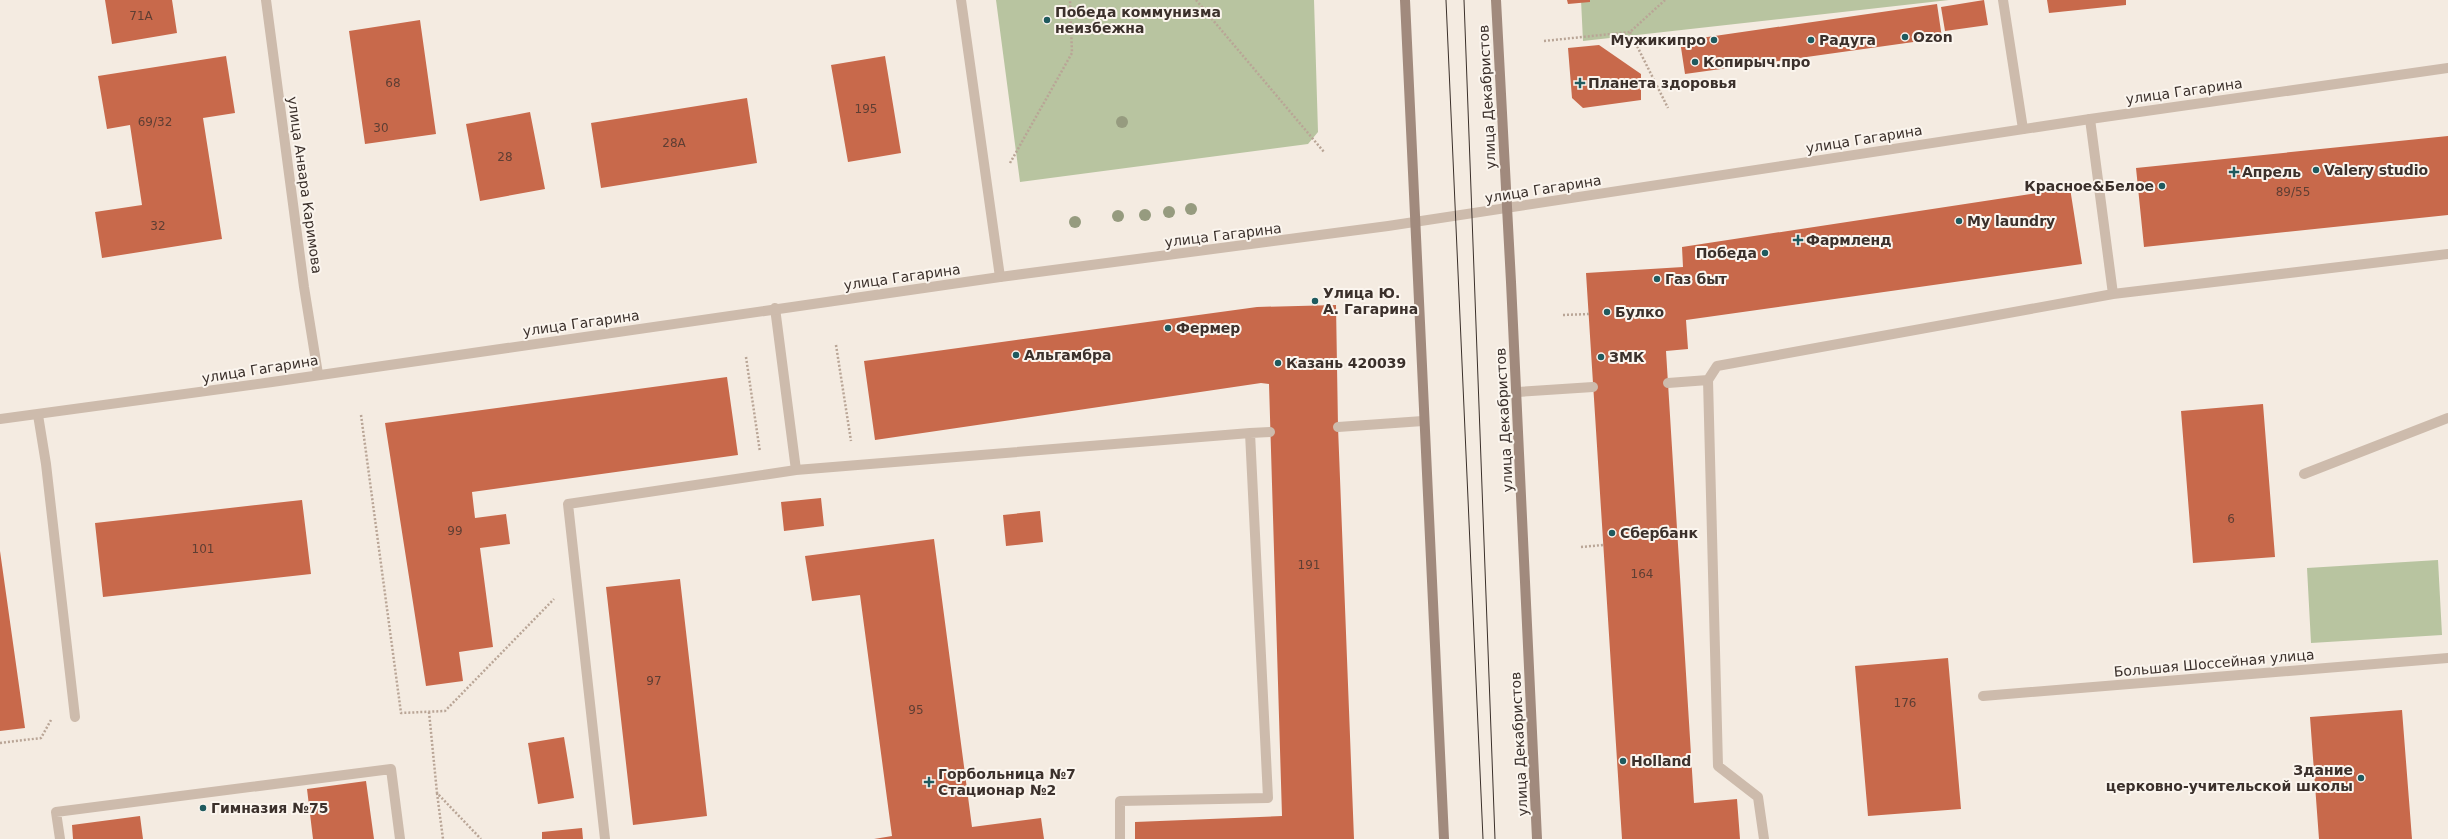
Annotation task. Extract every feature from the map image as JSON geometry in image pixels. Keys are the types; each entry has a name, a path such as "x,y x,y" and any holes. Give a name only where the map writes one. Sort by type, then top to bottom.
{"main road":[{"path":"1406,0 1423,421 1444,839"},
{"name":"улица Декабристов","path":"1496,0 1517,392 1537,839"}],"street":[{"name":"улица Анвара Каримова","path":"266,0 304,287 318,374"},
{"path":"960,0 1000,277"},
{"path":"2003,0 2023,129"},
{"name":"улица Гагарина","path":"0,419 38,415 775,308 1414,222 2090,119 2448,68"},
{"path":"2090,119 2113,294"},
{"path":"1764,839 1758,797 1718,766 1708,380 1717,366 2113,294 2448,254"},
{"path":"775,308 796,470"},
{"path":"1668,383 1708,380"},
{"path":"1517,392 1593,387"},
{"path":"38,415 46,464 75,717"},
{"path":"2304,474 2448,418"},
{"path":"1338,427 1423,421"},
{"path":"605,839 568,504 764,476 796,470 1270,432"},
{"path":"1120,839 1120,801 1268,798 1250,433"},
{"name":"Большая Шоссейная улица","path":"1983,696 2448,658"},
{"path":"60,839 56,812 391,769 400,839"}],"path":[{"path":"989,199 1072,53 1070,0"},
{"path":"1196,0 1324,152"},
{"path":"1544,41 1630,32 1665,0"},
{"path":"1630,32 1668,108"},
{"path":"1563,315 1589,314"},
{"path":"836,345 854,465"},
{"path":"746,357 764,476"},
{"path":"361,415 401,713 445,711 576,576"},
{"path":"1581,547 1603,545"},
{"path":"0,743 41,738 71,685"},
{"path":"429,712 443,839"},
{"path":"437,793 480,839"}],"green space":[{"path":"996,0 1314,0 1318,132 1308,144 1020,182"},
{"path":"1581,0 1949,0 1583,41"},
{"path":"2438,560 2442,635 2311,643 2307,568"}],"building":[{"path":"105,0 172,0 177,33 112,44"},
{"path":"1567,0 1590,0 1590,2 1568,4"},
{"path":"1984,0 1988,25 1945,31 1941,7"},
{"path":"2047,0 2126,0 2126,5 2049,13"},
{"name":"Радуга","path":"1937,4 1942,38 1685,74 1680,41"},
{"path":"420,20 436,134 365,144 349,31"},
{"path":"1599,45 1641,74 1641,100 1583,108 1572,98 1568,48"},
{"path":"226,56 235,113 203,118 222,239 102,258 95,212 142,205 130,125 107,129 98,76"},
{"path":"885,56 901,153 848,162 831,65"},
{"path":"747,98 757,163 601,188 591,123"},
{"path":"530,112 545,189 480,201 466,124"},
{"path":"2448,136 2448,215 2144,247 2136,168"},
{"path":"2070,188 2082,264 1686,320 1688,349 1666,351 1694,803 1737,799 1740,839 1622,839 1586,273 1683,267 1682,247"},
{"path":"1336,305 1338,427 1354,839 1135,839 1135,822 1282,816 1269,384 1261,383 875,440 864,361 1257,307"},
{"path":"727,377 738,455 472,492 475,518 506,514 510,544 480,548 493,647 459,652 463,681 426,686 385,423"},
{"path":"2263,404 2275,557 2193,563 2181,411"},
{"path":"821,498 824,526 784,531 781,502"},
{"path":"302,500 311,574 103,597 95,523"},
{"path":"1040,511 1043,542 1006,546 1003,515"},
{"path":"934,539 972,827 1041,818 1044,839 874,839 892,836 860,595 812,601 805,556"},
{"path":"0,551 25,728 0,731"},
{"path":"680,579 707,816 633,825 606,587"},
{"path":"1948,658 1961,809 1868,816 1855,666"},
{"name":"Здание церковно-учительской школы","path":"2402,710 2412,839 2319,839 2310,717"},
{"path":"564,737 574,798 538,804 528,743"},
{"path":"366,781 374,839 313,839 307,789"},
{"path":"140,816 143,839 73,839 72,825"},
{"path":"582,828 583,839 542,839 542,832"}],"tram line":[{"path":"1446,0 1483,839"},
{"path":"1464,0 1495,839"}],"place":[{"name":"Победа коммунизма неизбежна","path":"1047,20"},
{"name":"Ozon","path":"1905,37"},
{"name":"Мужикипро","path":"1714,40"},
{"name":"Радуга","path":"1811,40"},
{"name":"Копирыч.про","path":"1695,62"},
{"name":"Планета здоровья","path":"1580,83"},
{"name":"Valery studio","path":"2316,170"},
{"name":"Апрель","path":"2234,172"},
{"name":"Красное&Белое","path":"2162,186"},
{"name":"My laundry","path":"1959,221"},
{"name":"Фармленд","path":"1798,240"},
{"name":"Победа","path":"1765,253"},
{"name":"Газ быт","path":"1657,279"},
{"name":"Улица Ю. А. Гагарина","path":"1315,301"},
{"name":"Булко","path":"1607,312"},
{"name":"Фермер","path":"1168,328"},
{"name":"Альгамбра","path":"1016,355"},
{"name":"ЗМК","path":"1601,357"},
{"name":"Казань 420039","path":"1278,363"},
{"name":"Сбербанк","path":"1612,533"},
{"name":"Holland","path":"1623,761"},
{"name":"Здание церковно-учительской школы","path":"2361,778"},
{"name":"Горбольница №7 Стационар №2","path":"929,782"},
{"name":"Гимназия №75","path":"203,808"}]}
